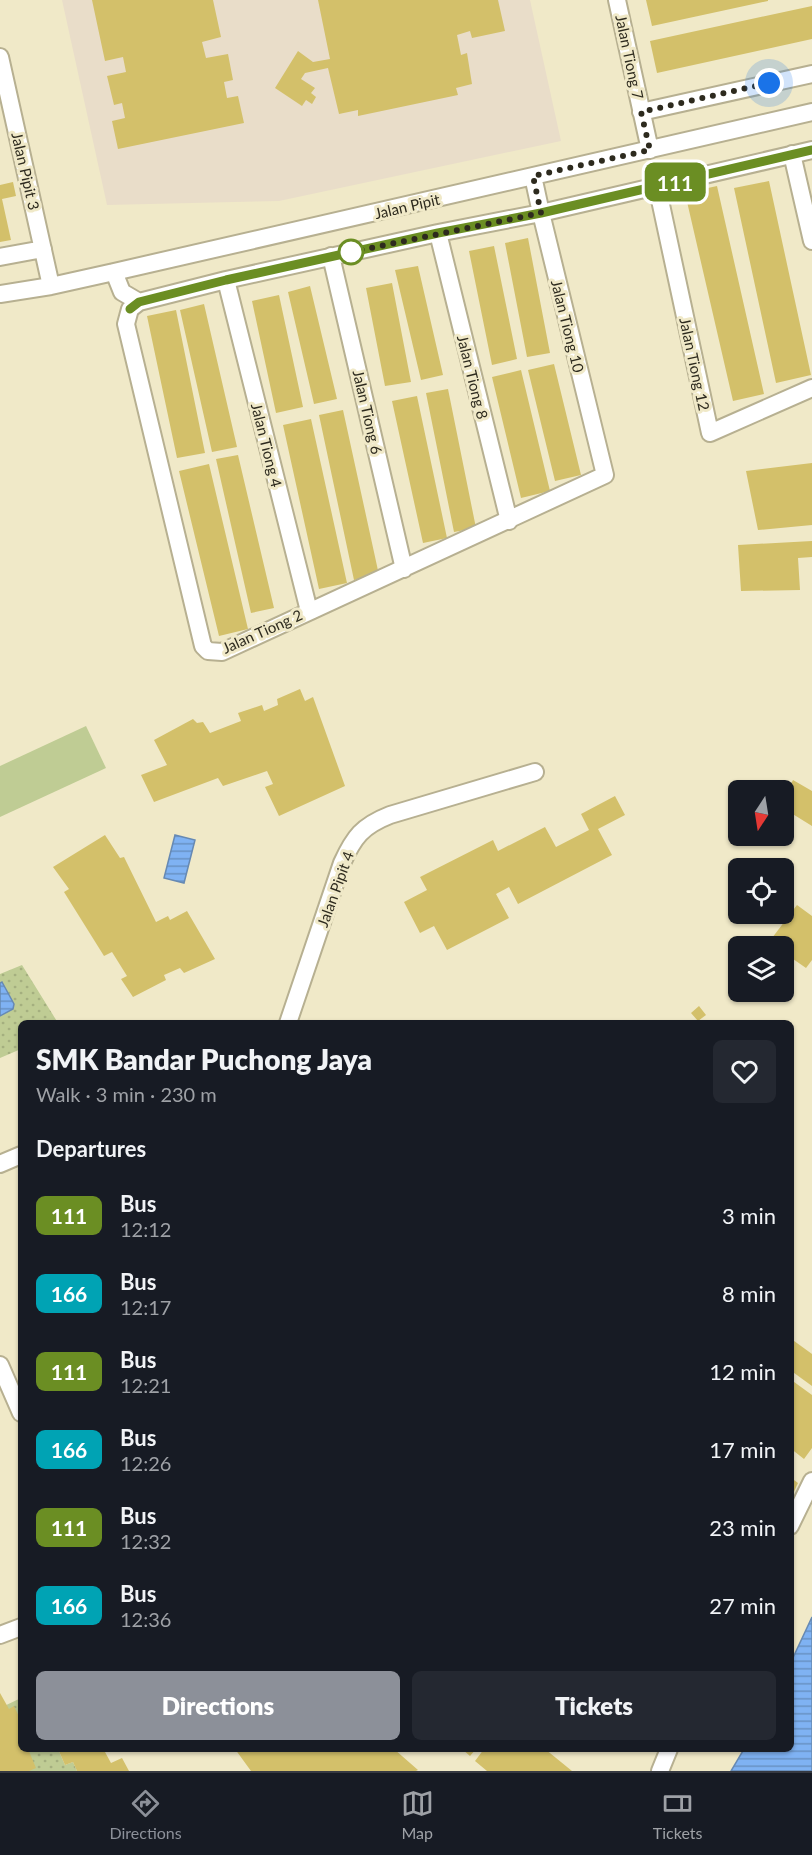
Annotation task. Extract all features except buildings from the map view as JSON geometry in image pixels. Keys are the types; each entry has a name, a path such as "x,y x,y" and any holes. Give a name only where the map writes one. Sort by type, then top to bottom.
{"street":[{"name":"Jalan Tiong 7","path":"617,0 650,150"},
{"name":"Jalan Pipit 3","path":"0,57 51,286"},
{"path":"641,112 812,74"},
{"name":"Jalan Pipit","path":"0,294 51,286 114,272 812,112"},
{"path":"114,272 122,292 134,306 226,280 438,233 541,213 812,150"},
{"path":"792,154 812,241"},
{"name":"Jalan Tiong 10","path":"533,176 605,475"},
{"name":"Jalan Tiong 12","path":"657,186 710,433 812,388"},
{"name":"Jalan Tiong 8","path":"438,233 509,521"},
{"path":"0,257 43,249"},
{"name":"Jalan Tiong 6","path":"331,256 404,568"},
{"name":"Jalan Tiong 4","path":"226,280 309,611"},
{"name":"Jalan Tiong 2","path":"134,306 126,324 202,646 208,651 222,652 605,475"},
{"name":"Jalan Pipit 4","path":"289,1020 342,863 350,846 361,832 373,822 390,815 535,772"},
{"path":"0,1164 18,1156"},
{"path":"0,1365 18,1406"},
{"path":"794,1518 812,1481"},
{"path":"0,1635 18,1628"},
{"path":"660,1771 668,1752"}],"shaded area":[{"path":"62,0 530,0 561,141 279,201 107,205"}],"green space":[{"path":"86,726 106,768 0,817 0,766"},
{"path":"22,965 56,1020 18,1020 18,1050 0,1058 0,974"},
{"path":"18,1699 18,1752 59,1752 65,1765 73,1762 77,1771 0,1771 0,1708"}],"water":[{"path":"175,835 195,840 184,883 164,878"},
{"path":"2,982 14,1004 13,1009 0,1016 0,983"},
{"path":"812,1617 812,1771 731,1771 742,1752 794,1752 794,1656"}],"bus line":[{"name":"111","path":"130,309 139,302 226,280 438,233 541,213 812,150"}],"route":[{"path":"351,252 541,213 533,176 650,150 641,112 769,83"}]}
